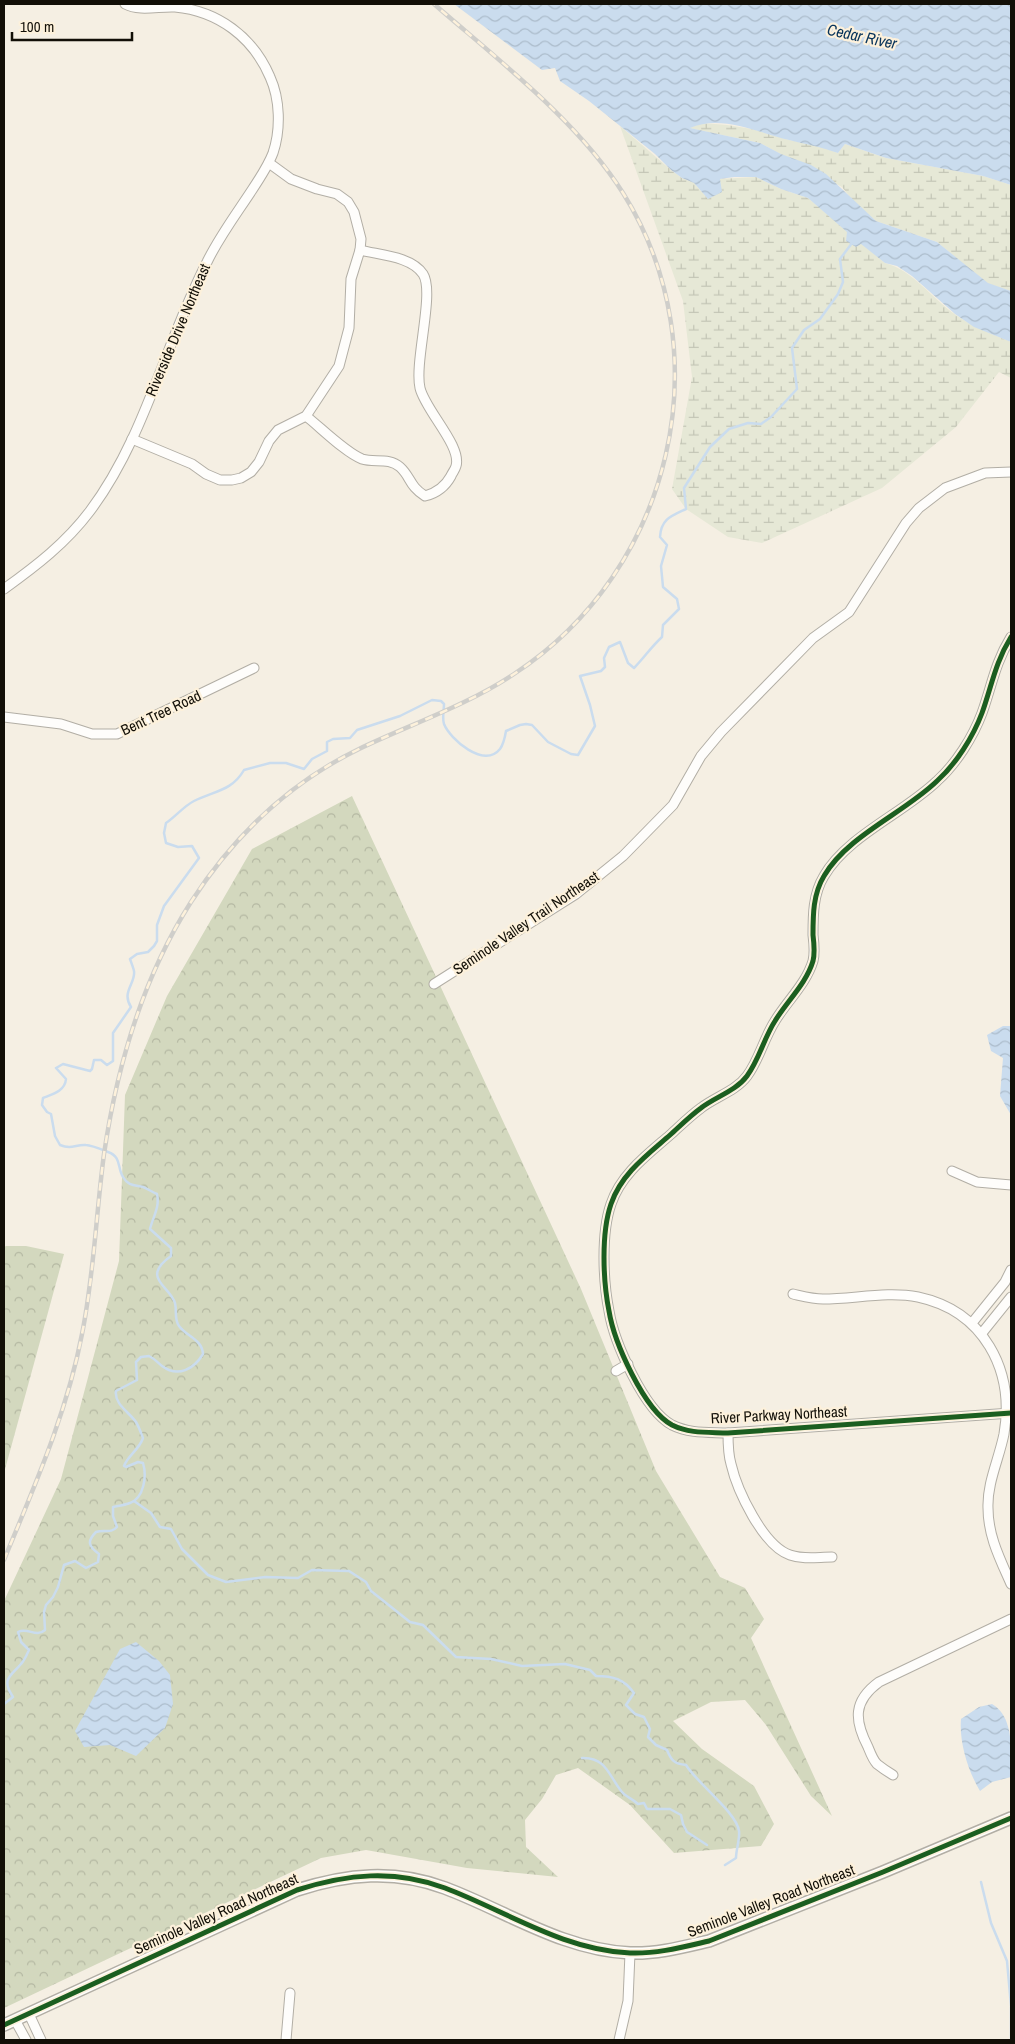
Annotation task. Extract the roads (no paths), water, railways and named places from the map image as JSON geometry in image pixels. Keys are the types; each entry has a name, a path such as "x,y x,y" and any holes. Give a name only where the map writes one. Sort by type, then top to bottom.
{"street":[{"name":"Riverside Drive Northeast","path":"4,589 35,567 64,541 90,511 113,474 132,439 207,262 269,163 276,138 277,102 271,77 250,44 234,29 219,19 202,12 175,6 140,8 125,4"},
{"path":"132,439 192,464 206,474 220,480 232,480 251,472 259,462 269,441 278,430 306,416 339,366 349,328 351,279 360,250 360,229 348,202 337,194 291,179 269,163"},
{"path":"306,416 363,459 386,460 399,466 415,490 425,496 435,494 447,482 457,465 456,452 427,406 419,387 421,344 427,294 424,275 410,262 360,250"},
{"name":"Seminole Valley Trail Northeast","path":"434,984 576,894 623,856 673,805 701,756 721,732 813,638 849,612 906,523 919,508 945,488 985,473 1011,472"},
{"name":"River Parkway Northeast","path":"1010,1413 728,1433 692,1432 672,1424 656,1412 643,1395 617,1340 609,1311 605,1268 606,1226 611,1203 633,1167 701,1107 746,1077 776,1019 807,977 813,959 812,914 816,894 823,877 833,862 847,848 938,781 962,752 981,716 999,656 1011,637"},
{"name":"Bent Tree Road","path":"4,717 62,724 92,734 117,734 254,668"},
{"path":"952,1171 977,1182 1011,1185"},
{"path":"972,1323 1005,1282 1011,1270"},
{"path":"793,1294 820,1299 892,1295 916,1297 937,1302 954,1310 972,1323 982,1334 993,1349 1001,1366 1007,1388 1010,1413 990,1486 987,1506 988,1526 994,1547 1011,1584"},
{"path":"982,1334 1011,1297"},
{"path":"616,1371 628,1364"},
{"path":"728,1433 730,1462 735,1477 762,1533 776,1547 788,1555 804,1558 832,1557"},
{"path":"894,1775 875,1763 859,1730 857,1716 861,1701 868,1690 879,1682 1011,1619"},
{"name":"Seminole Valley Road Northeast","path":"4,2025 296,1890 324,1881 357,1875 407,1878 444,1887 555,1937 589,1947 630,1953 678,1948 709,1941 883,1872 1011,1818"},
{"path":"619,2040 628,2001 630,1953"},
{"path":"286,2040 290,1993"},
{"path":"28,2014 41,2040"},
{"path":"15,2020 26,2040"}],"water":[{"name":"Cedar River","path":"454,4 1011,4 1011,185 983,176 886,158 845,144 838,153 740,126 714,123 690,128 760,143 781,154 811,165 826,174 876,221 937,242 988,283 1011,291 1011,342 974,327 955,314 912,276 897,266 885,263 861,244 856,247 846,241 847,232 808,198 781,189 756,177 734,177 720,179 722,192 708,199 694,183 682,178 671,170 655,154 589,101 560,81 555,68 542,70"},
{"path":"1003,1026 1011,1026 1011,1115 1000,1096 1003,1058 991,1051 987,1035"},
{"path":"136,1642 159,1661 170,1675 173,1704 165,1728 136,1756 110,1745 84,1747 75,1731 120,1649"},
{"path":"992,1704 1005,1718 1008,1727 1011,1747 1011,1777 992,1782 980,1791 965,1756 961,1737 961,1719 979,1707"}],"waterway":[{"path":"4,1704 13,1697 9,1691 8,1679 24,1661 29,1650 21,1642 18,1632 38,1633 45,1630 44,1612 46,1605 58,1587 64,1565 75,1561 86,1568 98,1562 99,1554 91,1546 91,1538 96,1532 115,1529 117,1527 113,1516 113,1507 130,1503 141,1492 145,1474 143,1463 138,1462 126,1467 124,1466 143,1438 136,1422 117,1400 116,1391 137,1380 136,1362 141,1357 149,1356 168,1370 180,1371 190,1368 203,1354 197,1341 179,1326 175,1303 157,1276 162,1264 171,1256 171,1248 150,1229 157,1208 157,1194 127,1182 121,1174 117,1160 112,1154 88,1145 71,1147 60,1145 55,1136 51,1114 42,1105 43,1098 58,1092 65,1083 66,1079 56,1068 63,1064 90,1071 94,1060 101,1060 107,1065 113,1061 113,1033 131,1007 128,1002 128,992 133,980 134,971 130,959 137,954 148,952 154,946 157,941 157,925 164,906 199,858 192,846 178,847 166,843 164,833 166,823 190,803 222,790 234,782 244,770 270,763 286,763 304,769 312,759 327,751 327,742 333,739 350,738 357,730 400,716 432,700 441,701 444,704 443,717 447,730 460,744 477,754 485,756 493,754 500,749 506,731 526,724 532,725 548,742 571,754 578,755 595,726 580,676 601,671 605,667 604,658 609,647 620,642 628,663 634,668 662,637 663,625 679,609 677,599 663,587 661,566 667,545 660,537 662,526 671,516 686,509 684,488 710,447 729,429 748,423 761,424 771,417 797,389 792,348 804,330 820,319 838,294 843,282 840,259 852,243"},
{"path":"134,1501 151,1513 160,1527 171,1529 182,1549 208,1575 226,1582 265,1577 298,1578 312,1570 349,1571 366,1582 371,1591 410,1622 423,1625 456,1657 491,1659 522,1666 565,1664 590,1670 596,1676 622,1681 634,1693 626,1705 635,1714 644,1717 650,1729 648,1737 656,1745 667,1750 674,1761 686,1765 737,1824 739,1834 736,1858 725,1865"},
{"path":"582,1758 602,1764 622,1792 638,1804 644,1803 647,1809 670,1809 681,1815 687,1832 707,1845"},
{"path":"981,1882 991,1923 1007,1961 1011,2006"},
{"path":"1011,2007 1011,2040"}],"railway":[{"path":"4,1560 49,1449 76,1363 86,1312 104,1154 116,1088 134,1023 159,961 191,902 207,878 244,834 286,795 309,778 359,749 477,696 514,674 568,630 612,578 645,519 666,455 675,389 671,322 654,256 623,193 605,166 560,116 510,69 434,4"}]}
